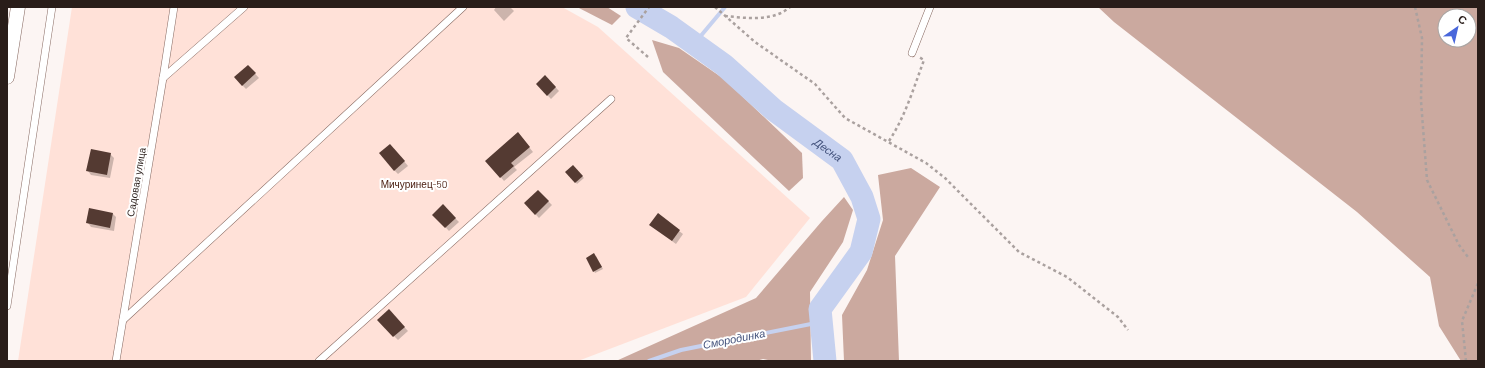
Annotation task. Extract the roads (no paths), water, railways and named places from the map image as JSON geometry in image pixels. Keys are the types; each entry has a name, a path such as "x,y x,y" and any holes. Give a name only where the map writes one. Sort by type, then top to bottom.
{"street":[{"path":"7,77 18,7"}],"lane":[{"path":"7,306 52,7"},
{"name":"Садовая улица","path":"116,361 174,7"},
{"path":"163,78 244,7"},
{"path":"122,320 463,7"},
{"path":"912,53 930,7"},
{"path":"319,361 611,98"}],"waterway":[{"name":"Десна","path":"637,7 671,27 724,65 774,110 842,160 862,197 869,219 861,252 820,309 825,361"},
{"path":"694,44 725,7"},
{"name":"Смородинка","path":"649,361 681,350 821,322"}],"park label":[{"name":"Мичуринец-50","path":"414,184"}]}
